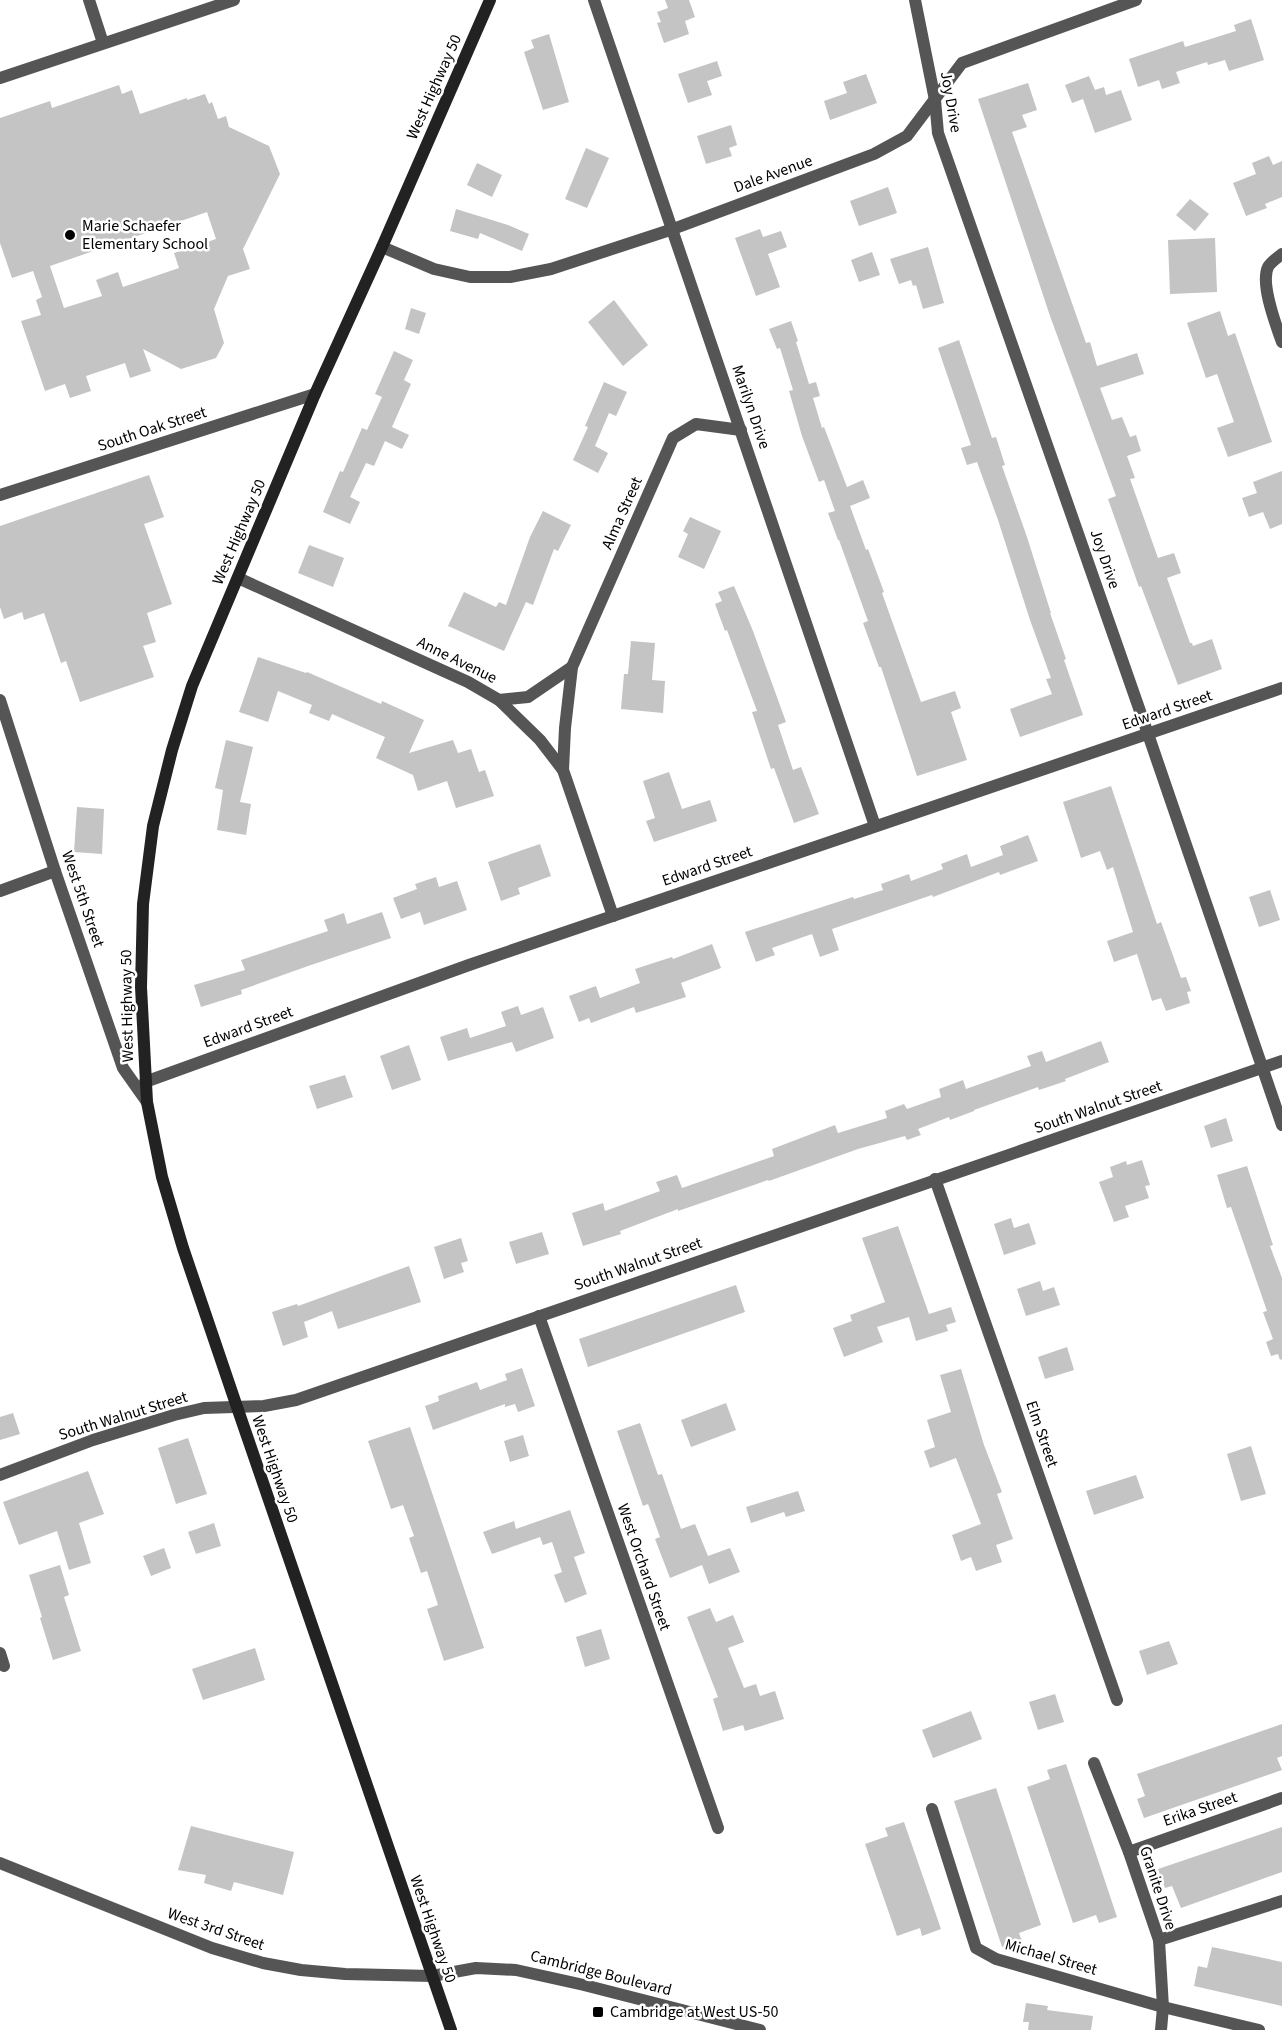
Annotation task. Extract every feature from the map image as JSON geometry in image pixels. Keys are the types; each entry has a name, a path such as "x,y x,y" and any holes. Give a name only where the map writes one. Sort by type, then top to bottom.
{"main road":[{"name":"West Highway 50","path":"451,2030 183,1248 162,1177 147,1102 141,987 143,904 153,826 172,750 192,686 315,394 490,0"}],"street":[{"path":"89,0 103,43"},
{"path":"0,78 234,0"},
{"name":"Marilyn Drive","path":"594,0 875,826"},
{"name":"Joy Drive","path":"915,0 935,100 938,133 1282,1125"},
{"name":"Dale Avenue","path":"382,247 434,269 470,277 510,277 551,269 673,229 874,154 907,136 962,63 1136,0"},
{"path":"1282,254 1268,266 1265,279 1282,342"},
{"name":"South Oak Street","path":"0,495 315,394"},
{"name":"Alma Street","path":"563,770 572,667 673,438 696,424 741,430"},
{"name":"Anne Avenue","path":"237,578 468,682 499,700 540,740 563,770 613,916"},
{"path":"499,700 528,696 572,667"},
{"name":"Edward Street","path":"145,1082 469,965 1282,688"},
{"name":"West 5th Street","path":"0,700 55,871 123,1068 147,1102"},
{"path":"0,891 55,871"},
{"name":"South Walnut Street","path":"0,1474 93,1440 174,1415 204,1408 264,1406 296,1400 935,1179 1282,1062"},
{"name":"Elm Street","path":"935,1179 1117,1700"},
{"name":"West Orchard Street","path":"539,1316 718,1828"},
{"path":"0,1653 4,1666"},
{"name":"Granite Drive","path":"1094,1763 1129,1852 1159,1940 1163,2007 1161,2030"},
{"name":"Erika Street","path":"1129,1852 1282,1798"},
{"name":"Michael Street","path":"932,1809 976,1948 996,1959 1163,2007 1259,2030"},
{"name":"West 3rd Street","path":"0,1863 212,1948 263,1963 301,1970 345,1974 432,1976"},
{"path":"1159,1940 1282,1901"},
{"name":"Cambridge Boulevard","path":"432,1976 476,1968 516,1970 760,2030"}],"building":[{"path":"665,0 689,0 695,17 685,21 689,34 664,43 657,23 661,22 657,12 668,8"},
{"path":"1251,19 1264,60 1229,71 1225,60 1208,65 1207,62 1176,72 1180,83 1162,89 1159,80 1138,87 1129,59 1183,41 1185,47 1236,31 1234,25"},
{"path":"549,34 569,102 543,110 524,52 534,48 531,40"},
{"path":"717,61 722,76 707,81 712,95 688,103 678,74"},
{"path":"866,74 877,103 830,120 824,101 847,93 843,82"},
{"path":"1089,76 1095,90 1104,87 1106,95 1121,90 1132,120 1095,133 1083,99 1072,103 1065,85"},
{"path":"1028,83 1037,110 1022,115 1027,127 1012,132 1086,343 1090,342 1097,366 1137,353 1144,374 1100,388 1112,420 1122,417 1130,437 1136,435 1141,451 1127,456 1135,478 1130,479 1158,558 1174,553 1181,573 1167,578 1190,643 1193,646 1212,639 1222,669 1178,685 1141,586 1139,587 1108,499 1116,496 1050,316 978,99"},
{"name":"Marie Schaefer Elementary School","path":"119,85 122,94 132,90 140,114 205,94 209,104 212,102 218,119 226,116 229,127 269,146 280,174 243,249 250,269 228,276 214,309 224,343 216,358 181,369 143,349 151,371 130,378 125,363 86,376 91,391 70,398 65,384 45,391 21,321 41,315 36,300 42,297 33,271 12,278 0,243 0,118 50,101 52,108","holes":["207,212 216,239 174,253 179,268 123,287 118,272 96,280 102,296 64,308 50,266"]},
{"path":"731,125 737,145 729,148 732,156 706,164 697,136"},
{"path":"586,148 609,158 587,208 565,199"},
{"path":"1269,156 1273,165 1282,161 1282,197 1265,204 1267,208 1246,216 1233,183 1256,174 1252,163"},
{"path":"477,163 502,175 492,197 467,185"},
{"path":"888,187 897,213 859,226 850,201"},
{"path":"1190,199 1209,214 1195,231 1176,215"},
{"path":"456,209 529,234 522,251 480,233 478,239 450,231"},
{"path":"760,229 763,237 781,231 787,247 768,254 780,287 756,296 735,238"},
{"path":"1215,238 1217,292 1170,294 1168,240"},
{"path":"928,247 944,303 923,309 916,285 913,286 911,280 899,284 890,259"},
{"path":"872,252 880,275 859,282 851,260"},
{"path":"614,300 648,345 623,366 588,322"},
{"path":"411,308 426,313 419,334 405,329"},
{"path":"1220,311 1228,336 1235,333 1272,442 1228,457 1217,428 1234,422 1217,374 1206,378 1187,323"},
{"path":"791,321 809,384 816,382 820,396 813,398 822,428 824,427 847,487 863,480 870,498 850,506 884,592 882,593 921,702 955,691 961,708 951,712 967,760 917,776 881,667 879,667 863,623 868,621 828,513 835,511 824,480 819,482 802,436 789,391 793,390 780,348 777,349 769,329"},
{"path":"959,340 992,438 996,437 1005,465 1002,466 1027,537 1083,715 1020,737 1010,709 1052,694 1046,679 1051,678 977,462 967,465 961,448 971,445 938,348"},
{"path":"394,351 413,360 404,380 411,384 392,427 409,435 402,449 385,441 374,466 366,463 350,497 360,502 350,524 323,512 340,471 343,472 362,428 367,430 382,397 375,394"},
{"path":"604,382 627,392 616,416 609,413 595,446 608,453 598,473 573,460"},
{"path":"1282,471 1282,524 1270,529 1263,512 1249,517 1242,498 1257,493 1253,482"},
{"path":"149,475 164,517 144,524 172,604 147,613 156,642 143,646 154,677 80,702 66,661 61,663 44,613 24,620 22,612 4,619 0,607 0,526"},
{"path":"543,511 571,525 558,551 554,549 533,605 526,602 504,651 448,626 464,592 496,607 499,602 506,605 530,537"},
{"path":"690,517 721,531 704,569 678,557 688,534 683,531"},
{"path":"309,545 344,558 333,587 298,573"},
{"path":"734,586 786,722 778,725 793,770 801,767 819,814 794,823 774,768 771,769 752,712 757,711 715,604 722,601 718,592"},
{"path":"631,641 655,643 652,680 665,681 663,713 621,709 624,674 628,674"},
{"path":"258,657 307,672 424,720 409,753 453,740 458,753 471,749 479,772 485,770 494,796 456,808 447,781 418,791 413,775 376,758 385,737 332,714 329,721 309,713 312,705 278,691 268,722 239,712"},
{"path":"226,740 253,747 240,802 251,804 246,835 217,830 223,790 215,788"},
{"path":"669,772 682,809 710,800 717,821 654,842 646,821 655,818 643,781"},
{"path":"1111,786 1157,924 1161,922 1181,978 1186,977 1191,991 1187,992 1190,1003 1166,1011 1161,998 1152,1001 1137,954 1114,962 1107,941 1133,932 1113,867 1107,870 1100,851 1081,858 1063,802"},
{"path":"77,807 104,809 102,854 74,852"},
{"path":"1028,835 1038,861 832,929 839,950 820,957 812,934 772,948 775,955 756,962 745,932 853,897 854,899 883,890 881,884 909,874 911,881 943,869 941,864 967,854 971,867 1003,855 1000,846"},
{"path":"540,844 551,876 518,888 520,894 501,901 488,862"},
{"path":"436,877 439,887 457,881 467,910 424,925 420,912 401,919 393,898 417,889 415,884"},
{"path":"1270,890 1280,920 1259,927 1249,897"},
{"path":"382,912 391,938 241,990 242,994 201,1007 194,985 245,970 241,960 328,931 324,920 344,913 347,924"},
{"path":"712,944 721,968 681,983 686,997 636,1013 634,1007 591,1023 589,1018 579,1022 569,996 596,986 600,998 640,983 635,969 672,957 673,959"},
{"path":"518,1006 521,1015 543,1007 554,1038 516,1052 512,1042 448,1061 440,1037 467,1028 470,1038 506,1026 501,1012"},
{"path":"1101,1041 1109,1062 1065,1079 1066,1081 1039,1090 1038,1087 950,1120 949,1117 918,1129 921,1135 907,1140 905,1136 858,1149 769,1181 678,1211 678,1209 620,1231 621,1234 583,1246 572,1213 603,1203 605,1211 660,1191 656,1182 677,1175 682,1188 774,1156 772,1149 835,1125 838,1133 887,1118 885,1111 904,1104 907,1109 941,1097 939,1089 963,1080 966,1089 1031,1066 1027,1056 1042,1051 1046,1062"},
{"path":"409,1045 421,1080 392,1090 380,1056"},
{"path":"345,1075 353,1097 317,1109 309,1086"},
{"path":"1226,1118 1233,1141 1211,1148 1204,1126"},
{"path":"1142,1160 1150,1185 1145,1186 1149,1198 1125,1206 1129,1217 1114,1222 1099,1182 1113,1177 1110,1167 1126,1161 1127,1165"},
{"path":"1247,1166 1273,1245 1270,1246 1282,1278 1282,1359 1280,1360 1278,1354 1271,1356 1266,1342 1273,1339 1263,1312 1267,1311 1231,1207 1227,1208 1217,1175"},
{"path":"1011,1218 1014,1228 1029,1223 1036,1244 1004,1255 994,1224"},
{"path":"898,1226 929,1314 951,1307 956,1322 946,1325 948,1331 916,1341 909,1317 877,1327 883,1342 844,1357 833,1328 852,1321 850,1315 885,1302 862,1238"},
{"path":"542,1232 549,1254 516,1264 509,1242"},
{"path":"461,1238 468,1261 461,1263 464,1272 444,1279 434,1247"},
{"path":"409,1266 421,1302 338,1329 332,1311 304,1322 308,1337 283,1346 272,1312 297,1304 298,1306"},
{"path":"1040,1281 1043,1291 1054,1287 1060,1305 1026,1316 1017,1289"},
{"path":"736,1285 745,1312 588,1367 579,1339"},
{"path":"1067,1347 1074,1370 1045,1379 1038,1357"},
{"path":"522,1368 535,1406 518,1412 515,1404 505,1407 505,1404 433,1430 425,1406 439,1401 438,1396 477,1382 480,1390 507,1380 505,1374"},
{"path":"961,1369 984,1445 1002,1492 997,1494 1013,1539 996,1545 1002,1562 976,1571 971,1557 961,1561 952,1535 981,1524 956,1458 930,1468 924,1451 935,1447 927,1420 951,1412 940,1375"},
{"path":"726,1403 736,1430 691,1447 681,1420"},
{"path":"13,1413 20,1434 0,1440 0,1417"},
{"path":"640,1423 658,1475 662,1474 681,1529 695,1524 708,1556 730,1548 740,1572 709,1584 702,1565 670,1578 655,1539 660,1537 648,1504 643,1506 617,1431"},
{"path":"410,1427 484,1648 444,1661 427,1609 438,1605 427,1571 421,1573 409,1538 414,1536 403,1505 391,1509 368,1441"},
{"path":"523,1435 529,1456 510,1462 504,1441"},
{"path":"188,1438 207,1494 176,1504 158,1448"},
{"path":"1251,1446 1266,1494 1241,1501 1227,1454"},
{"path":"88,1471 104,1514 79,1523 91,1563 69,1570 57,1531 19,1545 3,1502"},
{"path":"1136,1475 1144,1498 1094,1515 1086,1491"},
{"path":"798,1491 805,1511 786,1517 784,1512 751,1523 746,1507"},
{"path":"570,1510 585,1553 574,1557 587,1594 565,1603 554,1575 562,1572 552,1542 543,1545 540,1537 492,1554 483,1532 514,1521 516,1529"},
{"path":"214,1523 221,1546 196,1554 188,1532"},
{"path":"164,1548 171,1568 151,1576 143,1556"},
{"path":"60,1565 69,1595 64,1597 81,1651 53,1660 29,1575"},
{"path":"710,1608 716,1622 733,1615 744,1642 728,1648 744,1688 756,1684 760,1696 775,1691 784,1719 745,1731 743,1725 723,1731 713,1699 718,1697 687,1617"},
{"path":"601,1629 610,1659 585,1667 576,1637"},
{"path":"1169,1641 1178,1664 1147,1675 1139,1651"},
{"path":"255,1648 265,1680 203,1700 192,1669"},
{"path":"1055,1694 1064,1722 1038,1730 1029,1702"},
{"path":"971,1711 982,1739 933,1758 922,1730"},
{"path":"1282,1724 1282,1756 1277,1758 1282,1770 1144,1818 1137,1799 1145,1796 1137,1774"},
{"path":"1066,1764 1117,1917 1099,1923 1096,1915 1073,1923 1027,1787 1050,1779 1047,1770"},
{"path":"996,1788 1041,1925 1019,1933 1022,1941 1002,1947 954,1801"},
{"path":"904,1822 941,1929 922,1936 920,1928 897,1936 865,1844 888,1836 885,1828"},
{"path":"191,1826 294,1852 283,1895 234,1882 231,1891 204,1883 206,1875 178,1870"},
{"path":"1282,1827 1282,1872 1181,1908 1172,1886 1165,1888 1158,1869"},
{"path":"1212,1947 1282,1962 1282,2006 1194,1986 1198,1966 1207,1968"},
{"path":"1026,2003 1048,2006 1047,2010 1093,2016 1091,2030 1028,2030 1029,2022 1023,2022"}],"place":[{"name":"Marie Schaefer Elementary School","path":"70,235"},
{"name":"Cambridge at West US-50","path":"598,2012"}]}
